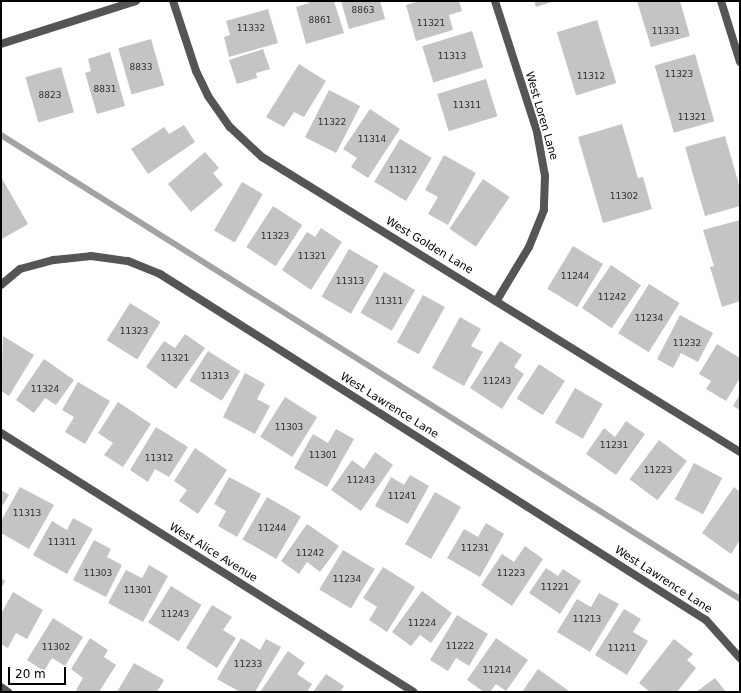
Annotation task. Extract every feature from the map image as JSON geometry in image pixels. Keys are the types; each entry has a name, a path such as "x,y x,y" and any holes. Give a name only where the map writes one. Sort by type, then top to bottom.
{"street":[{"path":"1,44 136,1"},
{"name":"West Golden Lane","path":"173,1 196,70 208,96 246,143 262,157 497,300 740,452"},
{"name":"West Loren Lane","path":"495,1 537,132 545,176 544,210 541,218 529,247 497,300"},
{"path":"721,1 740,62"},
{"name":"West Lawrence Lane","path":"1,285 20,269 54,260 91,256 128,261 160,274 706,620 740,658"},
{"name":"West Alice Avenue","path":"1,433 414,692"},
{"path":"1,688 8,692"}],"building":[{"path":"308,1 334,1 344,33 306,44 296,7 309,3"},
{"path":"341,1 380,1 385,19 349,29"},
{"path":"420,1 459,1 462,11 449,15 453,30 416,41 406,5"},
{"path":"534,1 555,1 536,7"},
{"path":"637,1 680,1 690,36 651,47"},
{"path":"268,9 278,43 229,57 224,37 230,35 226,21"},
{"path":"597,20 616,83 576,95 557,32"},
{"path":"472,31 483,67 433,83 422,46"},
{"path":"151,39 164,85 132,95 118,48"},
{"path":"263,49 270,69 256,73 257,78 237,84 229,60"},
{"path":"110,52 125,106 97,114 85,73 91,71 88,59"},
{"path":"695,54 714,121 674,133 655,66"},
{"path":"299,64 326,81 304,117 294,112 284,127 266,117"},
{"path":"61,67 74,112 38,122 25,77"},
{"path":"486,79 497,116 449,131 437,94"},
{"path":"329,90 360,106 336,153 305,137"},
{"path":"370,109 400,129 368,178 351,167 357,158 343,149"},
{"path":"622,124 638,178 643,177 652,209 603,223 578,137"},
{"path":"184,125 195,142 148,174 131,149 164,127 169,134"},
{"path":"725,136 740,188 740,206 705,216 685,147"},
{"path":"400,139 432,158 406,201 374,182"},
{"path":"205,152 219,168 213,173 223,185 191,212 168,184"},
{"path":"444,155 476,173 448,225 428,214 438,197 425,190"},
{"path":"1,177 28,224 2,239 1,237"},
{"path":"483,179 510,197 476,247 449,229"},
{"path":"242,182 263,194 235,242 214,230"},
{"path":"273,206 302,225 276,266 246,247"},
{"path":"740,220 740,301 722,307 710,267 714,266 703,230"},
{"path":"321,228 342,242 311,290 282,270 307,232 315,237"},
{"path":"573,246 603,264 577,307 547,289"},
{"path":"349,249 378,266 351,314 322,297"},
{"path":"611,265 641,285 612,328 582,308"},
{"path":"384,272 415,290 392,331 360,313"},
{"path":"649,284 680,303 649,352 618,333"},
{"path":"423,295 445,307 419,354 397,342"},
{"path":"130,303 161,322 137,359 107,340"},
{"path":"680,315 713,333 698,362 681,353 673,368 657,359"},
{"path":"460,317 481,329 471,346 483,352 464,386 432,368"},
{"path":"185,334 205,348 176,389 146,367 164,341 175,348"},
{"path":"3,336 34,355 9,396 1,391"},
{"path":"500,341 522,355 514,367 524,374 502,409 470,388"},
{"path":"717,344 740,358 740,378 726,401 706,389 711,381 699,374"},
{"path":"208,351 240,371 222,401 189,381"},
{"path":"44,359 74,380 56,405 45,398 34,413 16,400"},
{"path":"539,364 565,381 543,415 517,398"},
{"path":"245,373 265,384 257,399 270,406 255,434 223,417"},
{"path":"78,382 110,401 85,444 65,432 74,417 62,410"},
{"path":"575,388 603,404 583,439 555,423"},
{"path":"740,394 740,410 733,406"},
{"path":"285,397 317,417 292,457 260,437"},
{"path":"118,402 151,424 123,467 104,455 113,443 98,433"},
{"path":"626,421 645,434 616,475 586,454 604,428 615,437"},
{"path":"156,427 188,447 169,477 155,469 148,482 130,470"},
{"path":"336,429 354,439 327,487 294,468 313,434 328,443"},
{"path":"659,440 687,461 657,500 630,479"},
{"path":"195,448 227,470 198,514 179,501 187,490 174,481"},
{"path":"375,452 393,465 361,511 331,490 352,460 364,469"},
{"path":"694,463 722,478 703,514 675,499"},
{"path":"410,475 429,486 408,524 375,506 391,477 404,485"},
{"path":"229,477 261,494 237,537 218,526 226,511 214,504"},
{"path":"20,487 54,505 29,549 1,533 1,521"},
{"path":"734,487 740,492 740,540 731,554 702,533"},
{"path":"1,490 9,495 1,508"},
{"path":"435,492 461,507 431,559 405,544"},
{"path":"267,497 301,516 276,559 242,539"},
{"path":"73,518 93,529 67,574 33,555 52,521 67,530"},
{"path":"486,523 504,534 480,577 447,558 464,529 478,537"},
{"path":"307,524 339,546 320,572 307,562 299,574 281,561"},
{"path":"94,540 111,549 107,557 122,565 106,597 73,580"},
{"path":"525,546 543,559 512,606 481,585 502,554 514,562"},
{"path":"343,550 375,569 351,608 319,589"},
{"path":"149,565 168,576 143,622 108,603 126,570 142,578"},
{"path":"383,567 415,587 387,632 369,620 377,607 363,598"},
{"path":"546,568 558,576 563,569 581,581 560,614 529,593"},
{"path":"1,578 5,581 1,588"},
{"path":"171,586 202,605 179,642 148,622"},
{"path":"422,591 452,613 431,643 420,635 411,646 392,632"},
{"path":"13,592 43,610 27,639 16,633 8,648 1,644 1,614"},
{"path":"599,593 619,604 590,652 557,632 577,599 591,607"},
{"path":"212,605 232,617 223,630 236,638 217,668 186,648"},
{"path":"624,609 641,619 633,632 648,641 627,675 595,655"},
{"path":"457,615 488,634 469,666 456,658 448,671 430,660"},
{"path":"53,618 83,637 65,666 52,658 44,671 27,660"},
{"path":"90,638 108,650 104,657 116,665 99,692 80,692 76,690 83,678 71,669"},
{"path":"241,638 260,650 266,639 281,647 255,692 240,692 217,679"},
{"path":"496,638 528,660 506,691 496,684 490,692 484,692 467,680"},
{"path":"674,639 693,654 687,660 696,668 677,692 650,692 639,683"},
{"path":"288,651 305,663 297,674 312,684 307,692 260,692"},
{"path":"134,663 164,680 157,692 117,692"},
{"path":"538,669 569,691 522,692"},
{"path":"326,674 344,686 340,692 313,692"},
{"path":"715,678 726,692 696,692"}],"waterway":[{"path":"1,135 740,599"}]}
